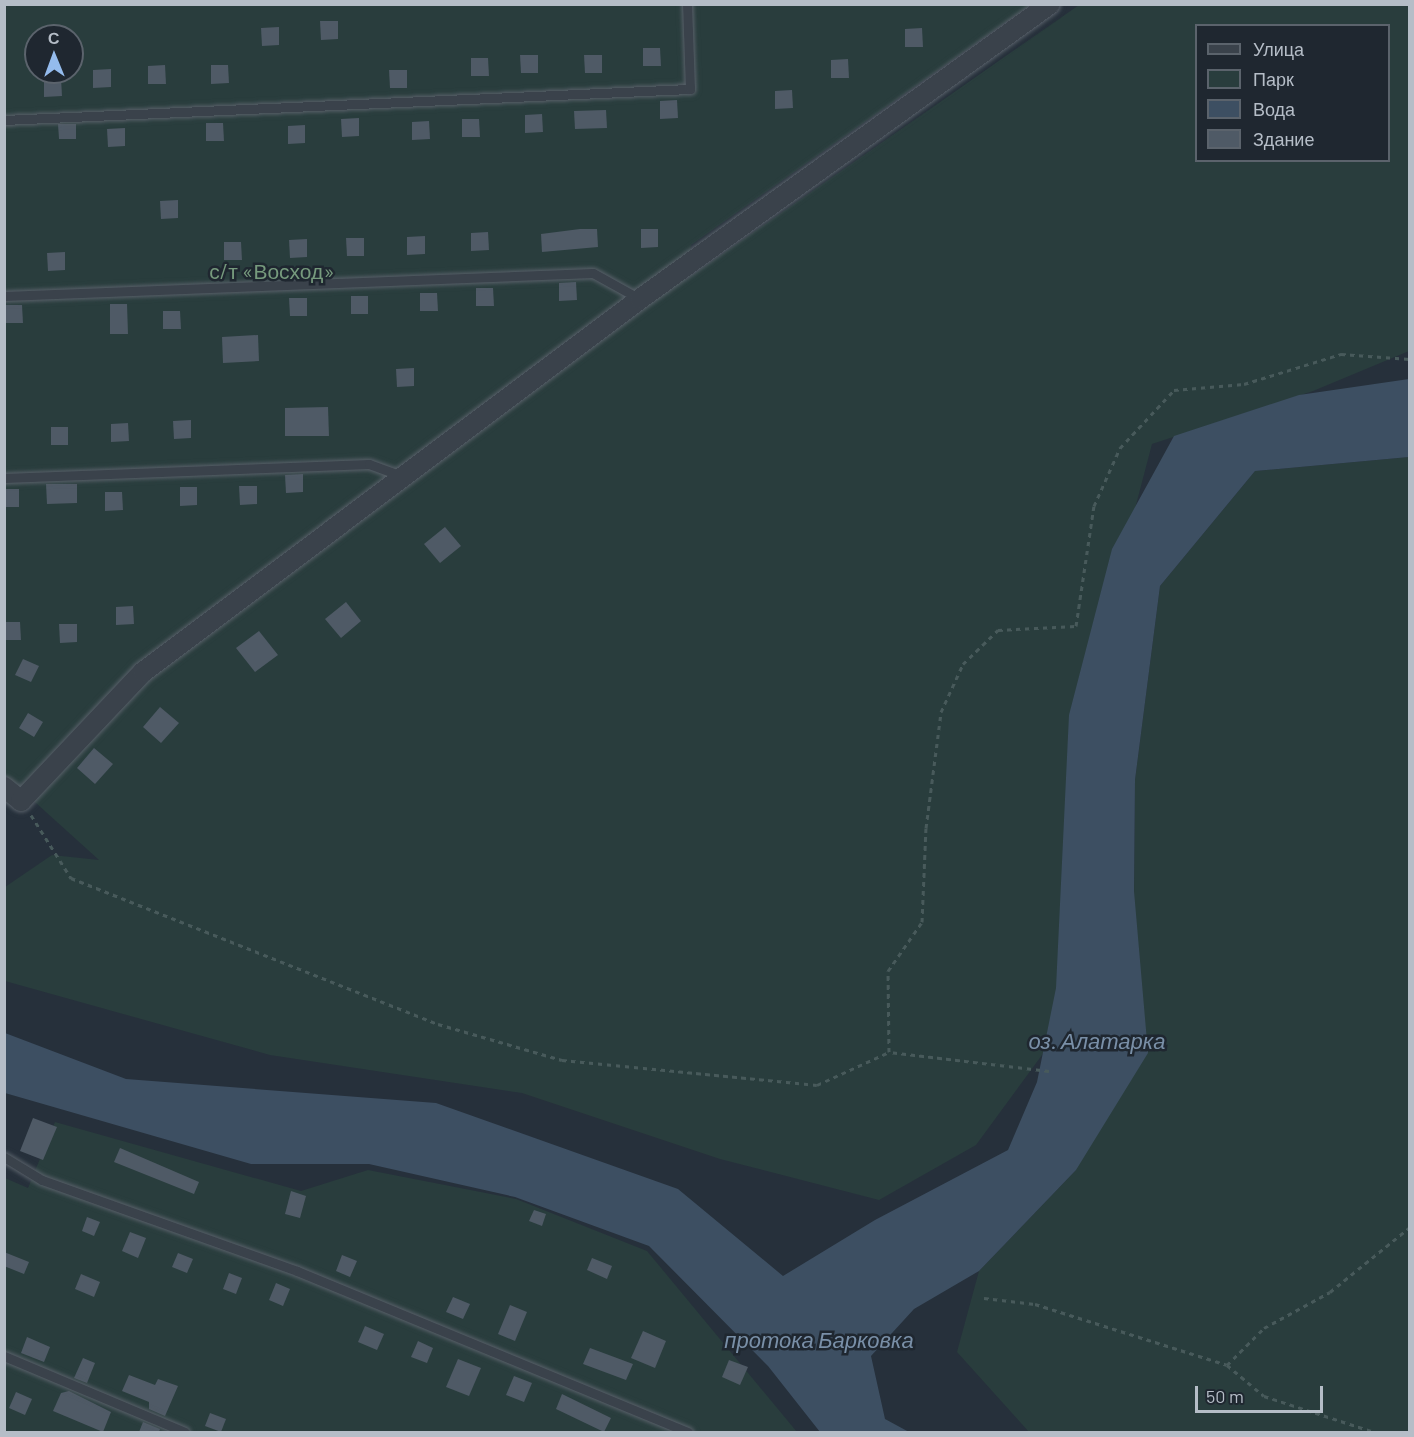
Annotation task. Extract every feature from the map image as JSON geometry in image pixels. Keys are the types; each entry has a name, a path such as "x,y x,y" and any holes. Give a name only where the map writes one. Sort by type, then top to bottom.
{"street":[{"path":"4,787 21,801 143,672 640,299 1050,4"}],"lane":[{"path":"4,120 690,89 687,4"},
{"path":"4,296 593,273 640,299"},
{"path":"4,478 369,464 403,477"},
{"path":"4,1158 42,1180 297,1271 688,1432"},
{"path":"4,1356 185,1432"}],"path":[{"path":"889,1052 888,971 922,922 926,828 941,712 963,664 998,630 1076,626 1094,506 1120,448 1174,390 1244,384 1341,354 1410,359"},
{"path":"21,801 71,878 438,1024 562,1060 817,1085 889,1052 1049,1071"},
{"path":"1227,1365 1264,1328 1330,1292 1410,1227"},
{"path":"984,1298 1035,1304 1227,1365 1264,1396 1374,1432"}],"green space":[{"name":"с/т «Восход»","path":"5,5 1030,5 691,245 685,280 1079,5 1409,5 1409,351 1313,391 1152,444 1105,623 1061,1029 976,1145 879,1200 720,1159 522,1093 270,1055 5,981 5,887 52,855 99,860 5,775"},
{"path":"1409,457 1409,1432 1029,1432 957,1352 979,1271 1076,1170 1134,902 1135,780 1160,586 1255,471"},
{"path":"55,1122 301,1191 368,1170 516,1199 647,1251 797,1432 5,1432 5,1178 28,1188"}],"water":[{"path":"1409,379 1409,457 1255,471 1160,586 1135,780 1134,891 1148,1053 1076,1170 979,1271 914,1309 871,1356 885,1419 909,1432 820,1432 768,1366 649,1246 515,1197 369,1164 251,1164 5,1093 5,1033 126,1079 436,1103 678,1189 783,1276 875,1220 1008,1150 1037,1082 1056,988 1069,715 1112,549 1174,436 1299,395"}],"building":[{"path":"320,21 338,21 338,39 321,40"},
{"path":"279,27 279,45 262,46 261,28"},
{"path":"922,28 923,47 905,47 905,29"},
{"path":"643,48 660,48 661,66 643,66"},
{"path":"520,55 538,55 538,73 521,73"},
{"path":"584,55 602,55 602,73 585,73"},
{"path":"471,58 488,58 489,76 471,76"},
{"path":"848,59 849,78 831,78 831,60"},
{"path":"165,65 166,84 148,84 148,66"},
{"path":"211,65 228,65 229,83 211,84"},
{"path":"111,69 111,87 93,88 93,70"},
{"path":"389,70 407,70 407,88 390,88"},
{"path":"44,84 61,84 62,96 44,97"},
{"path":"792,90 793,108 775,109 775,91"},
{"path":"677,100 678,118 660,119 660,101"},
{"path":"606,110 607,128 575,129 574,111"},
{"path":"542,114 543,132 525,133 525,115"},
{"path":"359,118 359,136 342,137 341,119"},
{"path":"462,119 479,119 480,137 462,137"},
{"path":"429,121 430,139 412,140 412,122"},
{"path":"206,123 223,123 224,141 206,141"},
{"path":"58,124 76,124 76,139 59,139"},
{"path":"305,125 305,143 288,144 288,126"},
{"path":"125,128 125,146 108,147 107,129"},
{"path":"178,200 178,218 161,219 160,201"},
{"path":"597,229 598,247 542,252 541,234"},
{"path":"641,229 658,229 658,247 641,248"},
{"path":"488,232 489,250 471,251 471,233"},
{"path":"425,236 425,254 407,255 407,237"},
{"path":"346,238 364,238 364,256 347,256"},
{"path":"307,239 307,257 290,258 289,240"},
{"path":"224,242 241,242 242,260 224,260"},
{"path":"65,252 65,270 48,271 47,253"},
{"path":"576,282 577,300 559,301 559,283"},
{"path":"476,288 493,288 494,306 476,306"},
{"path":"420,293 437,293 438,311 420,311"},
{"path":"351,296 368,296 368,314 351,314"},
{"path":"289,298 307,298 307,316 290,316"},
{"path":"110,304 127,304 128,334 110,334"},
{"path":"5,305 22,305 23,323 5,323"},
{"path":"163,311 180,311 181,329 163,329"},
{"path":"258,335 259,361 223,363 222,337"},
{"path":"414,368 414,386 397,387 396,369"},
{"path":"328,407 329,436 285,436 285,408"},
{"path":"191,420 191,438 174,439 173,421"},
{"path":"128,423 129,441 111,442 111,424"},
{"path":"51,427 68,427 68,445 51,445"},
{"path":"303,474 303,492 286,493 285,475"},
{"path":"46,484 77,484 77,503 47,504"},
{"path":"239,486 257,486 257,504 240,505"},
{"path":"180,487 197,487 197,505 180,506"},
{"path":"4,489 19,489 19,507 4,507"},
{"path":"105,492 122,492 123,510 105,511"},
{"path":"445,527 461,546 440,563 424,544"},
{"path":"346,602 361,621 341,638 325,619"},
{"path":"133,606 134,624 116,625 116,607"},
{"path":"4,622 20,622 21,640 4,640"},
{"path":"59,624 77,624 77,642 60,643"},
{"path":"259,631 278,655 255,672 236,648"},
{"path":"23,659 39,666 31,682 15,675"},
{"path":"160,707 179,723 161,743 143,727"},
{"path":"28,713 43,722 34,737 19,728"},
{"path":"94,748 113,764 95,784 77,768"},
{"path":"33,1118 57,1127 43,1160 20,1151"},
{"path":"120,1148 199,1182 194,1194 114,1162"},
{"path":"291,1191 306,1196 300,1218 285,1214"},
{"path":"534,1210 546,1214 542,1226 529,1221"},
{"path":"87,1217 100,1222 94,1236 82,1231"},
{"path":"130,1232 146,1238 138,1258 122,1251"},
{"path":"4,1252 29,1262 24,1274 4,1266"},
{"path":"178,1253 193,1259 187,1273 172,1267"},
{"path":"342,1255 357,1261 350,1277 336,1271"},
{"path":"592,1258 612,1266 607,1279 587,1270"},
{"path":"229,1273 242,1278 236,1294 223,1289"},
{"path":"81,1274 100,1282 94,1297 75,1289"},
{"path":"276,1283 290,1289 283,1306 269,1300"},
{"path":"453,1297 470,1304 463,1319 446,1312"},
{"path":"510,1305 527,1312 515,1341 498,1334"},
{"path":"365,1326 384,1334 377,1350 358,1342"},
{"path":"643,1331 666,1341 655,1368 631,1358"},
{"path":"27,1337 50,1347 44,1362 21,1353"},
{"path":"418,1341 433,1348 427,1363 411,1357"},
{"path":"590,1348 633,1364 626,1380 583,1364"},
{"path":"83,1358 95,1363 87,1383 74,1378"},
{"path":"458,1359 481,1368 469,1396 446,1387"},
{"path":"729,1360 748,1367 740,1385 722,1377"},
{"path":"129,1375 155,1385 158,1379 178,1386 165,1416 149,1409 149,1402 122,1391"},
{"path":"514,1376 532,1383 524,1402 506,1395"},
{"path":"69,1391 111,1412 103,1432 53,1411 61,1393"},
{"path":"16,1392 32,1399 25,1415 9,1408"},
{"path":"562,1394 611,1418 604,1432 556,1409"},
{"path":"210,1413 226,1419 221,1432 205,1426"},
{"path":"143,1422 160,1429 159,1432 139,1432"}],"water label":[{"name":"оз. Алатарка","path":"1097,1041"},
{"name":"протока Барковка","path":"819,1340"}]}
